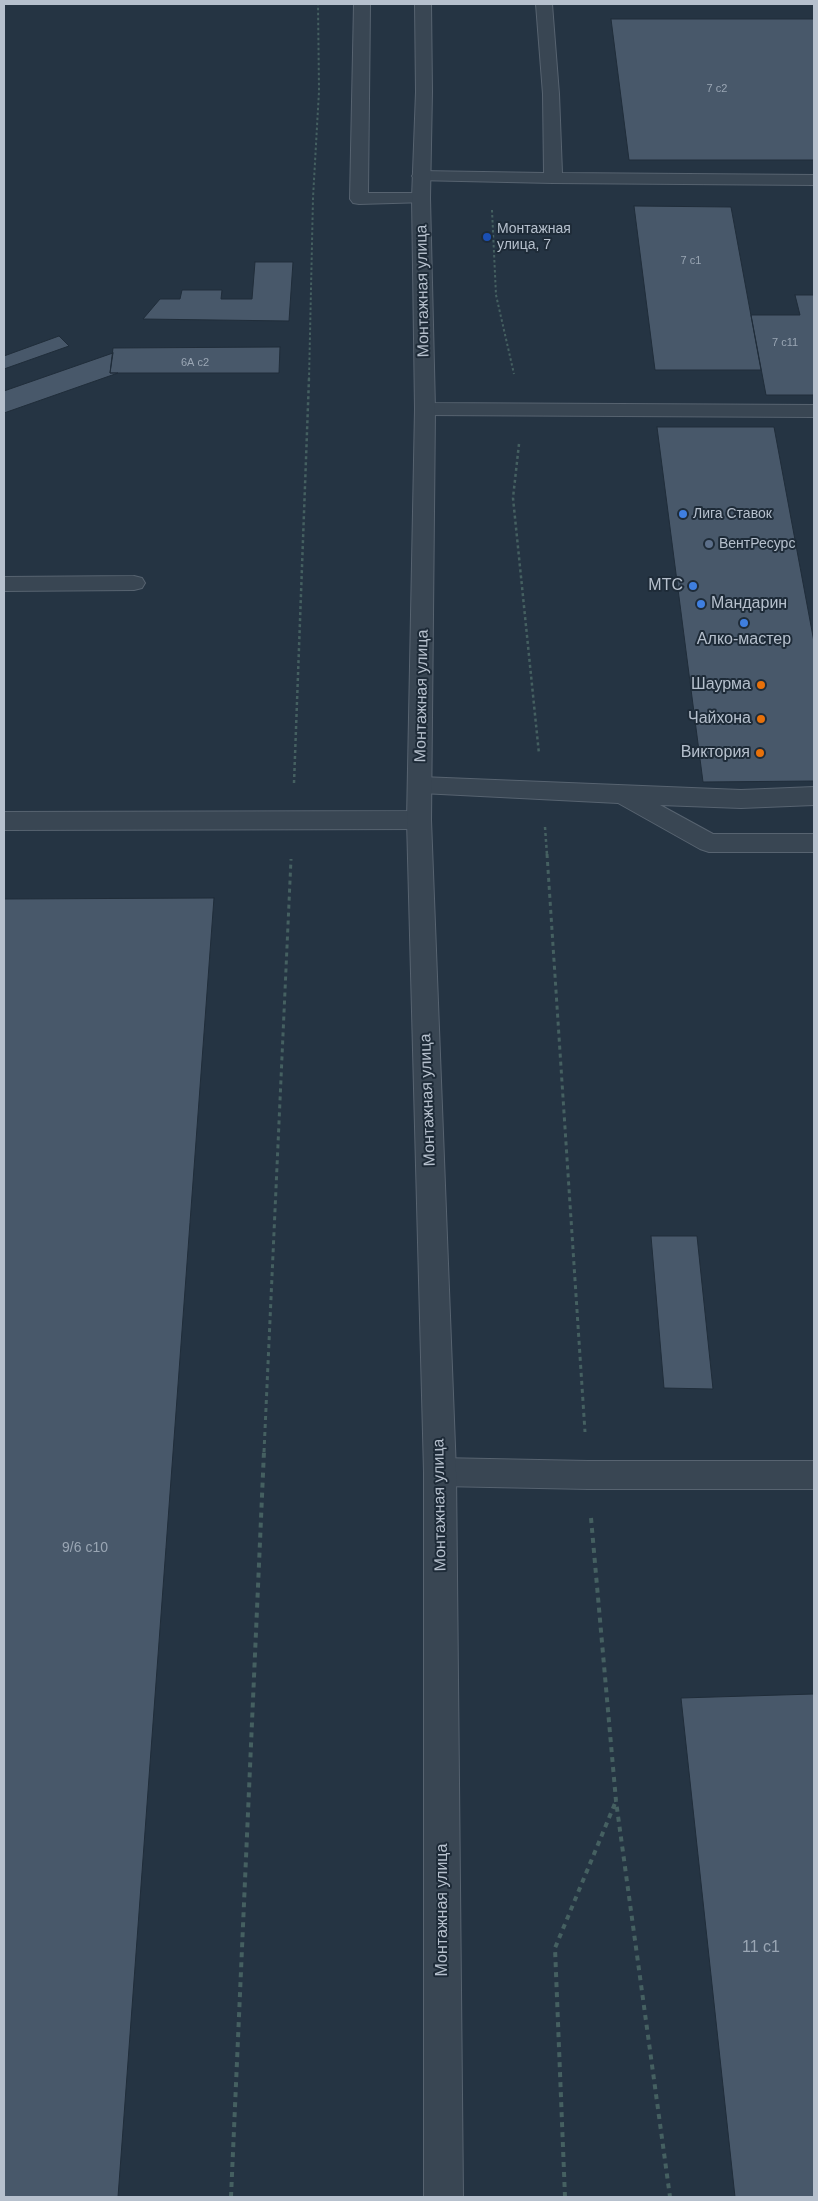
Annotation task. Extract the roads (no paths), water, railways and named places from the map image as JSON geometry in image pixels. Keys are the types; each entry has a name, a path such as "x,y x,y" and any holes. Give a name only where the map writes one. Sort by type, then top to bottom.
{"street":[{"path":"362,4 359,198 490,177 814,180"},
{"name":"Монтажная улица","path":"423,4 424,92 421,187 424,409 421,785 419,820 440,1472 444,2197"},
{"path":"544,4 551,94 553,178"},
{"path":"424,409 523,408 814,411"},
{"path":"4,584 134,583"},
{"path":"421,785 543,792 741,799 814,796"},
{"path":"623,795 709,843 814,844"},
{"path":"4,821 419,820"},
{"path":"440,1472 588,1475 814,1475"}],"place":[{"name":"Монтажная улица, 7","path":"487,237"},
{"name":"Лига Ставок","path":"683,514"},
{"name":"ВентРесурс","path":"709,544"},
{"name":"МТС","path":"693,586"},
{"name":"Мандарин","path":"701,604"},
{"name":"Алко-мастер","path":"744,623"},
{"name":"Шаурма","path":"761,685"},
{"name":"Чайхона","path":"761,719"},
{"name":"Виктория","path":"760,753"}]}
